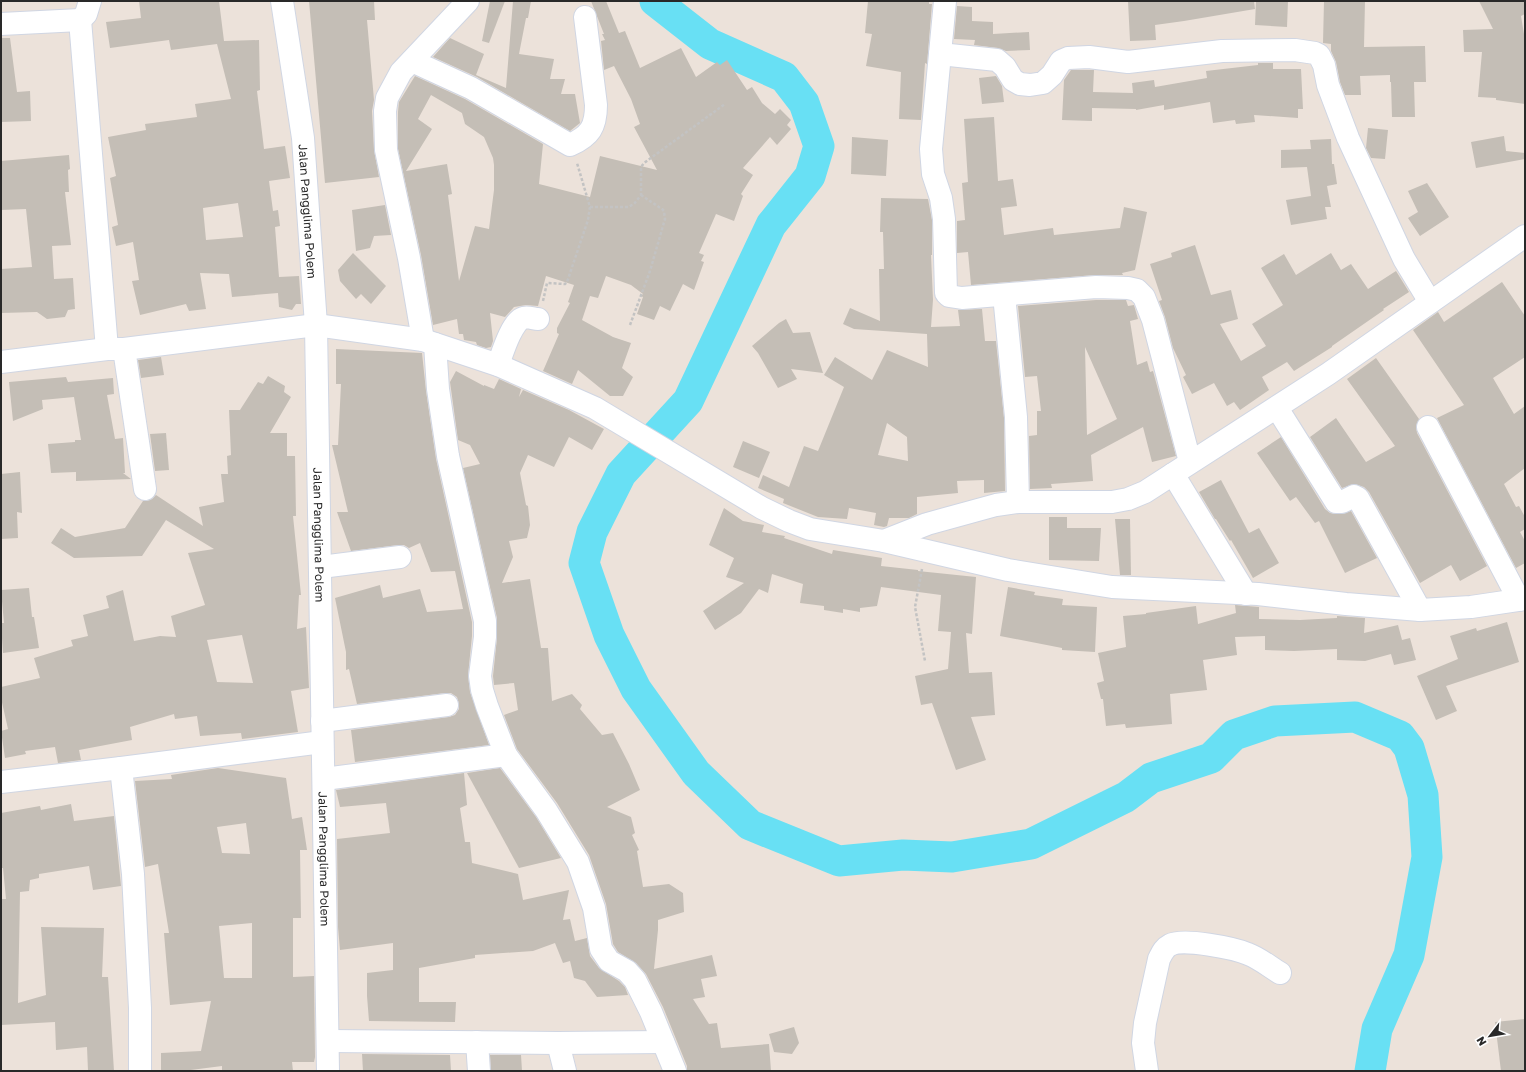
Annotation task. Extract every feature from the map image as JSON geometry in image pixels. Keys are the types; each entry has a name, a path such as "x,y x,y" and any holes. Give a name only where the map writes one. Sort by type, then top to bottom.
{"street":[{"name":"Jalan Pangglima Polem","path":"282,1 303,138 316,325 328,1071"},
{"path":"468,1 401,72 387,98 384,126 386,150 429,342 448,456 485,621 485,637 480,676 482,690 486,706 506,755 546,810 578,862 594,908 601,949 609,961 627,971 635,980 651,1012 675,1071"},
{"path":"944,1 931,164 942,206 945,291 947,295 953,297 1004,295 1096,286 1128,288 1141,293 1146,300 1153,320 1182,468 1246,594"},
{"path":"1,24 85,10 116,349 145,489"},
{"path":"412,61 471,88 570,145 587,135 594,125 596,118 596,105 585,17"},
{"path":"940,54 997,60 1005,67 1013,80 1020,84 1030,85 1043,83 1052,75 1061,61 1068,58 1089,57 1128,62 1222,51 1295,50 1319,55 1324,65 1328,85 1351,145 1404,259 1430,302"},
{"path":"884,541 927,524 996,505 1018,502 1112,502 1128,499 1145,492 1328,374 1525,236"},
{"path":"1004,295 1016,417 1018,502"},
{"path":"498,365 512,330 518,321 525,317 538,319"},
{"path":"1,362 316,325 429,342 498,365 595,408 762,508 789,521 810,528 884,541 1008,570 1112,587 1246,594 1420,610 1471,607 1522,599 1428,427"},
{"path":"1277,408 1336,502 1342,502 1354,496 1358,498 1420,610"},
{"path":"321,567 400,558"},
{"path":"1,782 121,768 322,732 448,705"},
{"path":"324,779 506,755"},
{"path":"121,768 133,874 140,1008 140,1071"},
{"path":"1147,1071 1143,1043 1145,1023 1159,959 1169,945 1184,942 1231,949 1249,954 1280,973"},
{"path":"328,1041 558,1043 663,1042"},
{"path":"477,1042 479,1071"},
{"path":"558,1043 565,1071"}],"path":[{"path":"590,207 628,207 634,204 640,195 641,166 725,104"},
{"path":"538,319 548,283 565,284 568,282 588,220 590,207 570,145"},
{"path":"630,325 650,271 665,219 664,211 662,209 640,195"},
{"path":"925,551 915,608 925,662"}],"building":[{"path":"139,1 219,1 224,41 259,40 260,90 257,91 264,149 285,146 290,178 269,181 273,211 278,210 280,226 275,227 279,277 299,276 301,304 296,304 292,310 279,307 278,293 232,297 229,274 200,273 206,309 189,311 186,304 140,315 132,281 139,280 133,242 116,246 112,227 118,225 110,178 116,176 108,137 146,130 145,124 197,117 195,104 231,99 217,44 171,50 169,40 110,48 106,22 141,18","holes":["238,203 243,237 206,240 203,208"]},
{"path":"309,1 374,1 375,20 367,20 374,100 372,111 374,150 379,177 325,183"},
{"path":"490,1 505,1 489,43 482,41"},
{"path":"513,1 531,1 519,54 554,59 550,79 565,79 561,94 575,94 580,123 570,131 477,77 433,57 450,38 484,54 476,75 506,88"},
{"path":"591,1 606,1 619,33 625,31 640,68 681,48 696,77 717,62 720,65 727,60 747,90 752,87 762,103 775,114 780,109 791,120 787,125 791,129 777,145 770,137 743,168 753,175 741,194 743,196 734,221 716,214 699,253 704,255 701,261 704,262 694,290 683,284 670,311 660,306 654,320 637,314 643,297 641,296 643,294 631,285 606,276 598,298 590,296 582,320 613,337 631,343 622,368 633,377 623,396 610,396 578,370 572,384 543,371 559,334 557,333 557,328 570,303 568,302 574,285 546,276 538,306 526,305 514,307 505,317 490,313 493,341 491,347 486,348 477,345 476,342 464,340 463,334 459,334 457,319 433,325 421,255 398,149 399,102 415,76 465,99 543,144 539,184 590,197 600,156 657,170 634,127 640,124 631,99 614,66 604,70 601,41 605,40 602,34 604,34","holes":["431,95 462,113 465,124 484,137 493,158 494,190 489,229 475,226 459,281 448,195 452,194 447,164 406,171 432,129 418,119"]},
{"path":"868,1 929,1 929,4 932,4 927,64 925,63 921,120 899,119 901,72 866,66 872,34 865,33"},
{"path":"1128,1 1254,1 1255,9 1155,25 1156,40 1130,41"},
{"path":"1256,1 1288,1 1287,27 1255,25"},
{"path":"1324,1 1365,1 1364,47 1425,46 1426,82 1414,82 1415,117 1392,117 1390,75 1360,76 1361,95 1345,95 1340,82 1336,62 1331,51 1331,44 1323,43"},
{"path":"1479,1 1525,1 1525,14 1521,16 1525,40 1525,104 1496,100 1496,98 1478,97 1482,52 1464,52 1463,30 1493,29"},
{"path":"957,6 972,7 972,21 993,22 993,34 1029,32 1030,50 1006,51 998,48 974,45 975,40 954,39"},
{"path":"1,38 10,38 17,92 30,91 31,121 1,122"},
{"path":"1258,63 1273,63 1273,69 1301,69 1303,109 1298,109 1298,118 1254,115 1255,122 1236,124 1235,120 1213,123 1210,102 1164,110 1164,105 1136,110 1092,108 1092,121 1062,120 1064,80 1071,70 1094,70 1093,92 1133,93 1132,83 1154,80 1155,87 1207,78 1206,71 1258,65"},
{"path":"996,76 1002,86 1004,102 982,104 979,78"},
{"path":"994,117 998,181 1013,179 1017,206 1001,208 1004,235 1053,228 1054,235 1120,228 1124,207 1147,212 1135,270 1122,273 1123,275 1095,275 971,285 968,252 957,253 957,221 965,220 962,183 968,182 964,119"},
{"path":"1368,128 1388,130 1385,159 1371,158 1366,148"},
{"path":"1504,136 1506,151 1525,153 1525,159 1476,168 1471,142"},
{"path":"852,137 888,140 886,176 851,174"},
{"path":"1331,139 1332,164 1334,164 1337,184 1327,186 1331,207 1325,207 1327,219 1291,225 1286,200 1311,196 1307,167 1281,168 1281,150 1311,149 1310,140"},
{"path":"69,155 69,192 65,192 71,245 52,246 54,279 73,278 75,309 68,310 65,317 47,319 37,312 1,313 1,269 32,267 26,209 1,210 1,161"},
{"path":"1427,183 1449,217 1420,236 1408,218 1418,212 1408,191"},
{"path":"881,198 928,199 932,220 931,255 933,300 931,327 960,326 958,310 982,309 985,341 996,341 1004,418 1005,491 984,493 984,480 957,481 958,493 917,497 917,514 909,518 889,518 887,526 884,527 874,525 876,513 849,508 847,519 818,517 783,503 784,499 758,488 763,475 789,487 804,446 818,451 844,387 824,375 835,357 872,380 887,350 928,367 927,334 854,329 843,324 850,308 880,321 879,269 884,269 883,232 880,232","holes":["887,423 907,437 908,461 878,455"]},
{"path":"385,205 391,235 374,236 370,248 356,251 352,210"},
{"path":"1195,245 1211,295 1231,290 1238,319 1220,324 1241,361 1266,346 1252,324 1283,305 1261,268 1284,254 1296,275 1331,253 1341,270 1351,264 1368,289 1396,271 1409,292 1383,309 1384,310 1332,347 1294,371 1287,362 1262,377 1269,390 1240,410 1234,402 1227,406 1214,383 1192,394 1183,377 1186,375 1173,348 1159,301 1162,300 1150,264 1172,257 1171,253"},
{"path":"353,253 386,286 371,304 361,294 356,299 340,281 338,270"},
{"path":"1502,282 1525,316 1525,357 1493,378 1514,414 1525,406 1525,468 1504,484 1516,507 1519,506 1525,517 1525,529 1520,532 1525,541 1525,563 1516,568 1437,418 1464,405 1413,330 1438,312 1444,322"},
{"path":"1096,300 1126,300 1128,306 1134,305 1138,319 1130,321 1137,365 1147,361 1150,372 1153,371 1176,456 1152,462 1143,427 1091,455 1093,481 1051,484 1052,488 1030,489 1029,436 1037,435 1037,411 1041,411 1037,376 1025,377 1018,306","holes":["1085,347 1117,419 1087,435"]},
{"path":"786,319 793,333 810,332 823,373 791,369 797,379 778,388 758,353 752,346 779,323"},
{"path":"336,349 422,353 436,459 472,622 468,675 470,692 489,745 355,762 351,730 449,717 455,715 459,709 459,704 457,697 451,693 445,693 357,704 349,669 346,670 346,652 335,598 380,585 383,598 420,589 427,612 463,609 455,571 431,572 420,543 409,548 404,545 398,545 351,551 337,512 348,512 332,445 338,445 341,384 336,384"},
{"path":"161,357 164,375 141,378 138,360"},
{"path":"1376,358 1419,419 1416,426 1417,433 1487,566 1460,581 1451,565 1420,583 1369,492 1364,487 1354,484 1342,488 1310,437 1336,418 1366,462 1395,446 1347,379"},
{"path":"456,371 484,386 494,389 499,379 521,389 519,397 523,390 569,410 604,429 592,450 569,437 554,467 528,455 520,473 526,505 528,506 530,525 527,538 509,541 513,557 502,583 530,579 541,648 548,648 552,701 572,694 582,705 580,709 602,735 613,733 629,764 640,790 607,807 631,817 635,833 632,835 639,850 637,851 643,887 669,884 683,893 684,912 658,920 654,969 712,955 717,976 701,979 705,997 693,999 709,1024 717,1023 721,1048 769,1044 771,1071 687,1071 687,1066 663,1007 646,974 636,963 618,952 613,944 606,904 589,855 557,803 517,749 504,715 518,710 514,683 494,685 493,676 497,638 497,618 463,468 480,464 470,445 458,440 450,382"},
{"path":"268,376 285,386 284,392 291,397 270,433 287,433 287,456 295,456 296,516 293,516 301,595 299,595 297,629 306,627 309,688 291,691 298,732 242,739 241,733 200,736 197,716 175,719 174,714 130,727 132,740 79,750 81,760 58,763 55,747 25,751 26,754 5,758 1,731 8,729 1,698 1,687 40,678 34,658 73,646 71,640 88,636 83,615 109,608 106,596 123,590 134,641 160,636 176,637 171,616 205,605 188,553 214,549 166,520 142,556 74,558 51,543 61,528 75,537 125,528 143,501 152,499 156,495 203,526 199,507 224,502 221,474 228,474 227,456 231,455 229,410 240,410 258,382 263,384","holes":["242,635 253,683 217,682 207,640"]},
{"path":"66,377 68,382 113,378 114,394 107,395 115,439 123,438 125,473 123,473 131,479 76,481 76,472 51,473 48,444 75,442 75,440 81,440 74,397 42,400 43,409 13,421 9,382"},
{"path":"166,433 169,470 155,471 150,434"},
{"path":"1281,437 1325,509 1330,513 1336,514 1351,511 1377,558 1345,573 1319,521 1315,523 1296,497 1290,501 1257,453"},
{"path":"743,441 770,452 759,478 733,467"},
{"path":"20,472 22,513 17,512 18,538 1,539 1,474"},
{"path":"1221,480 1249,533 1259,528 1279,563 1253,578 1231,540 1230,541 1215,519 1199,492"},
{"path":"724,508 743,521 764,525 762,532 785,536 784,538 832,554 833,550 882,558 881,566 976,577 972,634 966,633 969,673 992,672 995,715 971,717 986,760 956,770 932,703 921,705 915,676 948,669 951,632 938,631 941,595 881,587 877,606 860,608 860,612 843,609 843,613 824,610 824,606 800,603 803,584 772,574 768,593 759,589 741,613 715,630 703,611 744,583 726,577 734,558 709,545"},
{"path":"1049,517 1067,517 1067,528 1101,528 1099,561 1049,560"},
{"path":"1115,519 1130,519 1131,575 1120,575"},
{"path":"1008,587 1035,592 1034,595 1063,599 1062,605 1097,607 1095,652 1062,650 1062,648 1000,636"},
{"path":"29,588 32,617 34,617 39,648 3,653 1,623 4,623 1,590"},
{"path":"1235,605 1259,607 1259,619 1300,620 1337,618 1337,616 1365,618 1364,633 1398,625 1402,640 1410,638 1416,660 1394,665 1391,654 1365,661 1337,660 1337,649 1294,651 1265,650 1265,636 1235,637 1237,655 1203,660 1207,690 1170,694 1172,724 1126,728 1125,724 1106,726 1103,699 1101,699 1097,683 1104,681 1098,653 1126,647 1123,616 1196,606 1198,624 1236,613"},
{"path":"1507,622 1519,662 1446,686 1457,711 1436,720 1417,676 1458,659 1450,636 1476,628 1477,631"},
{"path":"218,768 286,778 292,819 302,817 307,850 300,850 301,918 293,918 293,977 314,976 314,1062 292,1062 293,1071 222,1071 222,1066 183,1071 161,1071 161,1053 201,1051 211,1001 170,1005 164,933 169,933 158,864 145,867 135,781 172,779 171,775","holes":["246,823 250,854 222,853 217,827","252,923 252,978 224,978 219,926"]},
{"path":"500,768 536,817 561,858 519,868 467,773"},
{"path":"464,773 467,805 460,808 465,842 470,842 472,863 518,874 523,900 569,890 563,920 570,919 575,941 587,938 590,956 599,968 619,981 625,987 628,995 597,997 585,981 574,978 570,961 563,963 555,943 533,951 475,955 475,958 419,968 419,1002 456,1002 455,1022 369,1021 367,973 393,970 393,943 340,950 338,927 337,839 390,833 386,803 340,807 336,790"},
{"path":"71,804 74,821 114,816 121,886 93,890 89,866 39,874 39,878 30,880 29,891 20,892 18,1003 46,995 41,927 104,928 102,977 108,977 114,1071 88,1071 87,1047 56,1050 55,1022 1,1025 1,899 6,899 3,868 1,868 1,813 40,806 41,810"},
{"path":"1525,1019 1525,1071 1501,1071 1495,1022"},
{"path":"794,1027 799,1043 792,1054 774,1052 769,1034"},
{"path":"362,1054 450,1055 451,1071 363,1071"},
{"path":"490,1055 521,1055 522,1071 491,1071"}],"waterway":[{"path":"655,1 710,44 784,77 804,103 819,146 810,176 771,225 688,401 621,474 592,532 584,563 609,635 636,689 696,773 750,825 839,861 903,855 952,857 1031,844 1126,797 1151,778 1211,758 1234,735 1275,721 1355,717 1400,736 1409,748 1423,795 1427,857 1409,955 1377,1029 1370,1071"}]}
